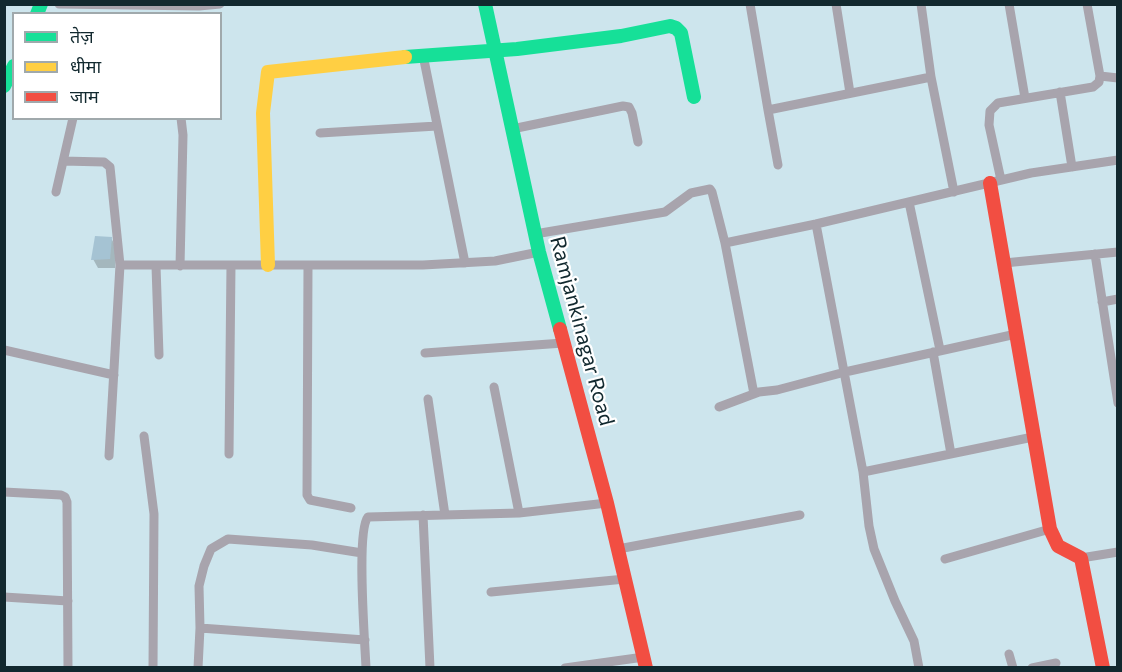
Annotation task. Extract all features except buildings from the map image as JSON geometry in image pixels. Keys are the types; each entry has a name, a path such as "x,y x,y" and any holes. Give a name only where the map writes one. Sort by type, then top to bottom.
{"street":[{"path":"59,4 220,4"},
{"name":"Ramjankinagar Road","path":"485,4 539,252 607,503 645,662"},
{"path":"750,4 778,165"},
{"path":"836,4 850,93"},
{"path":"921,4 931,77 954,192"},
{"path":"1010,4 1025,98"},
{"path":"1087,4 1100,76 1099,82 1093,87 998,103 990,111 989,125 1004,262 1050,529 1054,542 1061,550 1081,558 1118,552"},
{"path":"268,265 263,113 268,72 306,66 423,55 517,49 621,36 670,26 681,33 694,97"},
{"path":"423,55 465,262"},
{"path":"1100,76 1118,78"},
{"path":"768,110 931,77"},
{"path":"1060,92 1072,167"},
{"path":"512,129 623,106 629,107 632,113 638,142"},
{"path":"56,192 73,120"},
{"path":"180,266 183,135 181,120"},
{"path":"320,132 437,126"},
{"path":"725,243 816,224 995,181 1118,160"},
{"path":"63,161 104,162 110,167 120,265 108,456"},
{"path":"535,234 665,212 691,192 706,188 712,192 725,243 753,394"},
{"path":"909,202 937,351 951,454"},
{"path":"816,224 863,472 874,549 895,602 915,641 919,668"},
{"path":"120,265 423,265 495,261 539,252"},
{"path":"1004,262 1118,252"},
{"path":"1095,254 1118,403"},
{"path":"229,454 231,265"},
{"path":"308,265 307,495 310,500 351,508"},
{"path":"156,266 159,355"},
{"path":"1102,302 1118,299"},
{"path":"719,407 753,394 1016,334"},
{"path":"425,353 563,343"},
{"path":"4,350 114,375"},
{"path":"494,387 519,513"},
{"path":"428,399 446,515"},
{"path":"144,436 154,514 153,668"},
{"path":"863,472 1033,437"},
{"path":"4,492 61,495 67,502 68,668"},
{"path":"366,668 362,553 364,522 368,517 519,513 607,503"},
{"path":"618,549 800,515"},
{"path":"423,516 430,668"},
{"path":"945,559 1050,529"},
{"path":"198,668 200,628 198,586 211,549 228,539 312,545 362,553"},
{"path":"1081,558 1103,668"},
{"path":"491,592 625,579"},
{"path":"4,597 68,601"},
{"path":"200,628 365,640"},
{"path":"1010,654 1013,668"},
{"path":"565,668 645,662"},
{"path":"1032,668 1056,663"}],"traffic: fast":[{"path":"38,12 41,4"},
{"path":"485,4 539,252 560,329"},
{"path":"405,57 517,49 621,36 670,26 681,33 694,97"},
{"path":"4,86 12,70"}],"traffic: slow":[{"path":"268,265 263,113 268,72 405,57"}],"traffic: jam":[{"path":"990,183 1050,529 1058,546 1081,558 1103,668"},
{"path":"560,329 607,503 646,668"}]}
